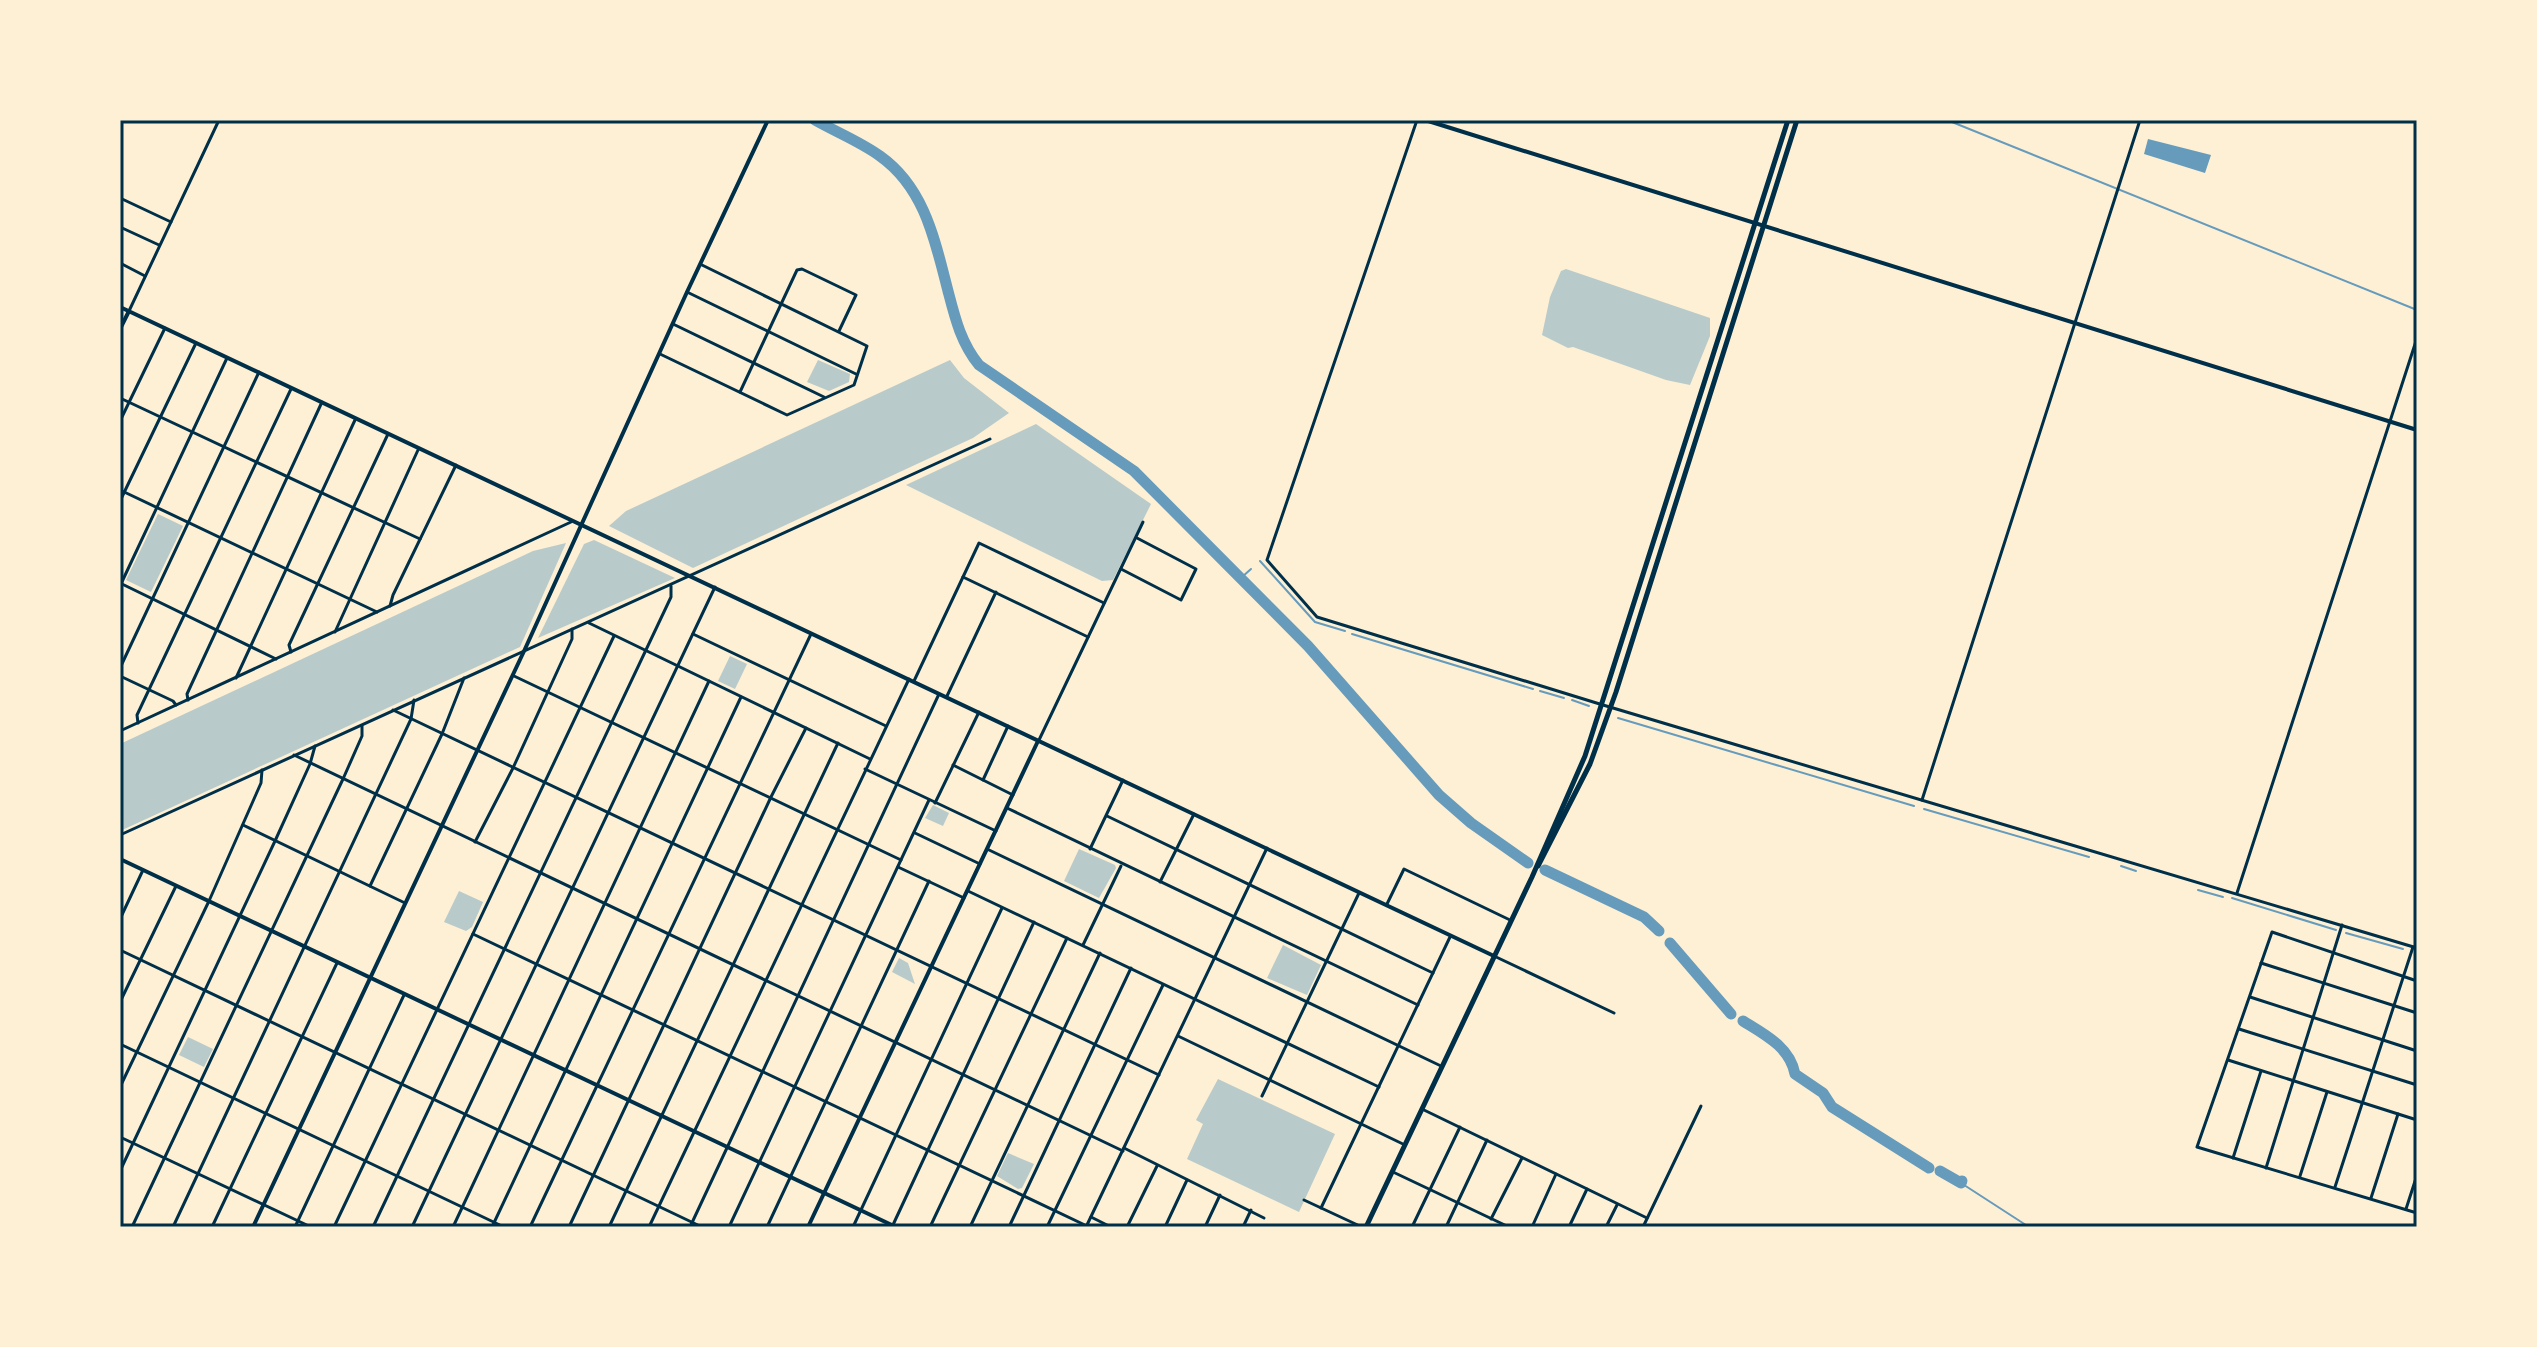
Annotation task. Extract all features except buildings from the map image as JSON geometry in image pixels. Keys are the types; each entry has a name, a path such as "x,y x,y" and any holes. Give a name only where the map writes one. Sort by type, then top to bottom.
{"main road":[{"path":"1364,1227 1532,877 1585,756 1788,120"},
{"path":"1532,877 1590,764 1611,707 1797,120"}],"street":[{"path":"120,329 219,120"},
{"path":"253,1227 525,649 768,120"},
{"path":"1417,120 1267,560 1317,617 2415,947 2334,1188"},
{"path":"1425,120 2417,430"},
{"path":"1922,800 2140,120"},
{"path":"120,198 171,222"},
{"path":"120,227 159,245"},
{"path":"120,263 145,276"},
{"path":"660,354 787,415 854,385 867,346 700,264"},
{"path":"740,392 797,270 802,269 856,295 838,332"},
{"path":"687,292 857,375"},
{"path":"120,307 1614,1013"},
{"path":"673,324 825,398"},
{"path":"120,421 165,328"},
{"path":"2237,893 2417,338"},
{"path":"120,501 122,491 196,342"},
{"path":"228,357 120,584 276,659"},
{"path":"120,668 259,372"},
{"path":"138,723 137,715 292,387"},
{"path":"120,398 420,539"},
{"path":"188,700 187,694 322,402"},
{"path":"236,678 356,417"},
{"path":"291,652 289,645 389,433"},
{"path":"120,835 990,439"},
{"path":"335,632 420,447"},
{"path":"390,606 456,464"},
{"path":"122,491 377,612"},
{"path":"120,731 574,520"},
{"path":"808,1227 1143,522"},
{"path":"1121,569 1181,600 1196,569 1136,538"},
{"path":"649,1227 865,769 979,543 1104,603"},
{"path":"963,577 1088,637"},
{"path":"373,1227 671,597 671,584"},
{"path":"412,1227 715,587"},
{"path":"947,696 996,592"},
{"path":"589,622 870,759"},
{"path":"475,842 548,692 572,639 572,629"},
{"path":"530,1227 812,632"},
{"path":"693,634 886,726"},
{"path":"334,1227 614,636"},
{"path":"512,675 901,860"},
{"path":"120,676 176,705"},
{"path":"370,886 442,734 464,677"},
{"path":"453,1227 709,681"},
{"path":"691,1225 940,693"},
{"path":"492,1227 741,697"},
{"path":"173,1227 411,719 414,700"},
{"path":"392,710 1159,1075"},
{"path":"935,803 979,712"},
{"path":"132,1227 343,779 362,736 362,724"},
{"path":"983,780 1008,726"},
{"path":"569,1227 806,728"},
{"path":"609,1227 838,743"},
{"path":"120,1171 275,841 315,746"},
{"path":"294,755 1188,1179 1264,1218"},
{"path":"953,765 1013,795"},
{"path":"865,769 996,831"},
{"path":"120,1087 209,901 261,783 262,770"},
{"path":"1090,849 1123,780"},
{"path":"729,1227 929,800"},
{"path":"1006,808 1418,1005"},
{"path":"1160,882 1194,814"},
{"path":"1107,816 1433,973"},
{"path":"242,825 405,903"},
{"path":"914,832 980,864"},
{"path":"473,934 1086,1226 1267,848"},
{"path":"987,849 1441,1066"},
{"path":"120,859 893,1226 1034,922"},
{"path":"1083,945 1122,864"},
{"path":"898,867 964,898"},
{"path":"1386,905 1404,869 1510,920"},
{"path":"120,919 143,870"},
{"path":"767,1227 929,881"},
{"path":"120,1002 176,886"},
{"path":"967,891 1379,1087"},
{"path":"1262,1096 1360,893"},
{"path":"853,1227 1002,907"},
{"path":"2266,1168 2342,925"},
{"path":"2417,981 2272,932 2197,1147 2417,1213"},
{"path":"1321,1208 1451,936"},
{"path":"930,1227 1067,938"},
{"path":"120,950 369,1071 594,1175 691,1225 702,1227"},
{"path":"970,1227 1100,953"},
{"path":"212,1227 337,962"},
{"path":"2261,963 2417,1013"},
{"path":"1009,1227 1131,968"},
{"path":"1047,1227 1164,984"},
{"path":"295,1227 404,994"},
{"path":"2250,997 2417,1051"},
{"path":"2239,1029 2417,1085"},
{"path":"1178,1036 1405,1145"},
{"path":"120,1044 504,1227"},
{"path":"2228,1060 2417,1120"},
{"path":"2233,1158 2261,1071"},
{"path":"2300,1178 2327,1092"},
{"path":"1643,1227 1701,1106"},
{"path":"1422,1108 1647,1218"},
{"path":"2371,1199 2398,1114"},
{"path":"1412,1227 1460,1127"},
{"path":"120,1137 311,1227"},
{"path":"1446,1227 1487,1140"},
{"path":"1491,1219 1522,1157"},
{"path":"1127,1227 1158,1165"},
{"path":"1393,1172 1509,1227"},
{"path":"1532,1227 1556,1174"},
{"path":"2406,1209 2417,1175"},
{"path":"1165,1227 1188,1179"},
{"path":"1569,1227 1587,1189"},
{"path":"1205,1227 1220,1195"},
{"path":"1304,1200 1364,1227"},
{"path":"1606,1227 1618,1204"},
{"path":"1243,1227 1251,1210"},
{"path":"1091,1217 1111,1227"}],"shaded area":[{"path":"1566,269 1710,318 1710,336 1690,385 1666,380 1573,347 1568,348 1542,335 1550,297 1561,271"},
{"path":"818,360 850,374 849,382 829,391 807,382"},
{"path":"950,360 964,378 1009,413 973,438 693,568 609,526 626,511"},
{"path":"1036,424 1151,504 1113,580 1102,581 906,485"},
{"path":"158,514 183,526 151,592 126,580"},
{"path":"594,540 675,578 538,638 584,544"},
{"path":"566,543 520,647 120,831 120,744 533,551"},
{"path":"730,656 747,664 735,689 718,681"},
{"path":"933,805 949,813 943,826 925,818"},
{"path":"1079,849 1115,865 1099,898 1064,881"},
{"path":"459,891 483,902 472,927 466,931 444,922"},
{"path":"1283,945 1321,965 1307,995 1267,978"},
{"path":"899,958 908,963 915,984 892,972"},
{"path":"188,1037 213,1049 204,1067 179,1055"},
{"path":"1218,1079 1335,1134 1299,1212 1187,1159 1203,1124 1196,1120"},
{"path":"1008,1153 1034,1164 1022,1188 1018,1189 997,1176"}],"water":[{"path":"2148,139 2211,155 2205,173 2144,154"}],"waterway":[{"path":"815,120 873,151 908,184 933,235 959,330 979,365 1134,471 1308,646 1439,795 1471,823 1528,863"},
{"path":"1947,120 2417,310"},
{"path":"1260,561 1315,622 1345,631"},
{"path":"1242,577 1251,569"},
{"path":"1352,634 1533,689"},
{"path":"1540,691 1564,698"},
{"path":"1572,700 1589,706"},
{"path":"1618,718 1914,806"},
{"path":"1924,809 2089,857"},
{"path":"2121,866 2136,871"},
{"path":"1545,870 1644,917 1659,931"},
{"path":"2198,890 2223,897"},
{"path":"2232,898 2336,930"},
{"path":"2346,933 2403,949"},
{"path":"1670,943 1731,1014"},
{"path":"1743,1021 1782,1049 1795,1074 1823,1093 1832,1107 1929,1168"},
{"path":"1940,1171 1962,1181"},
{"path":"1961,1183 2029,1227"}]}
